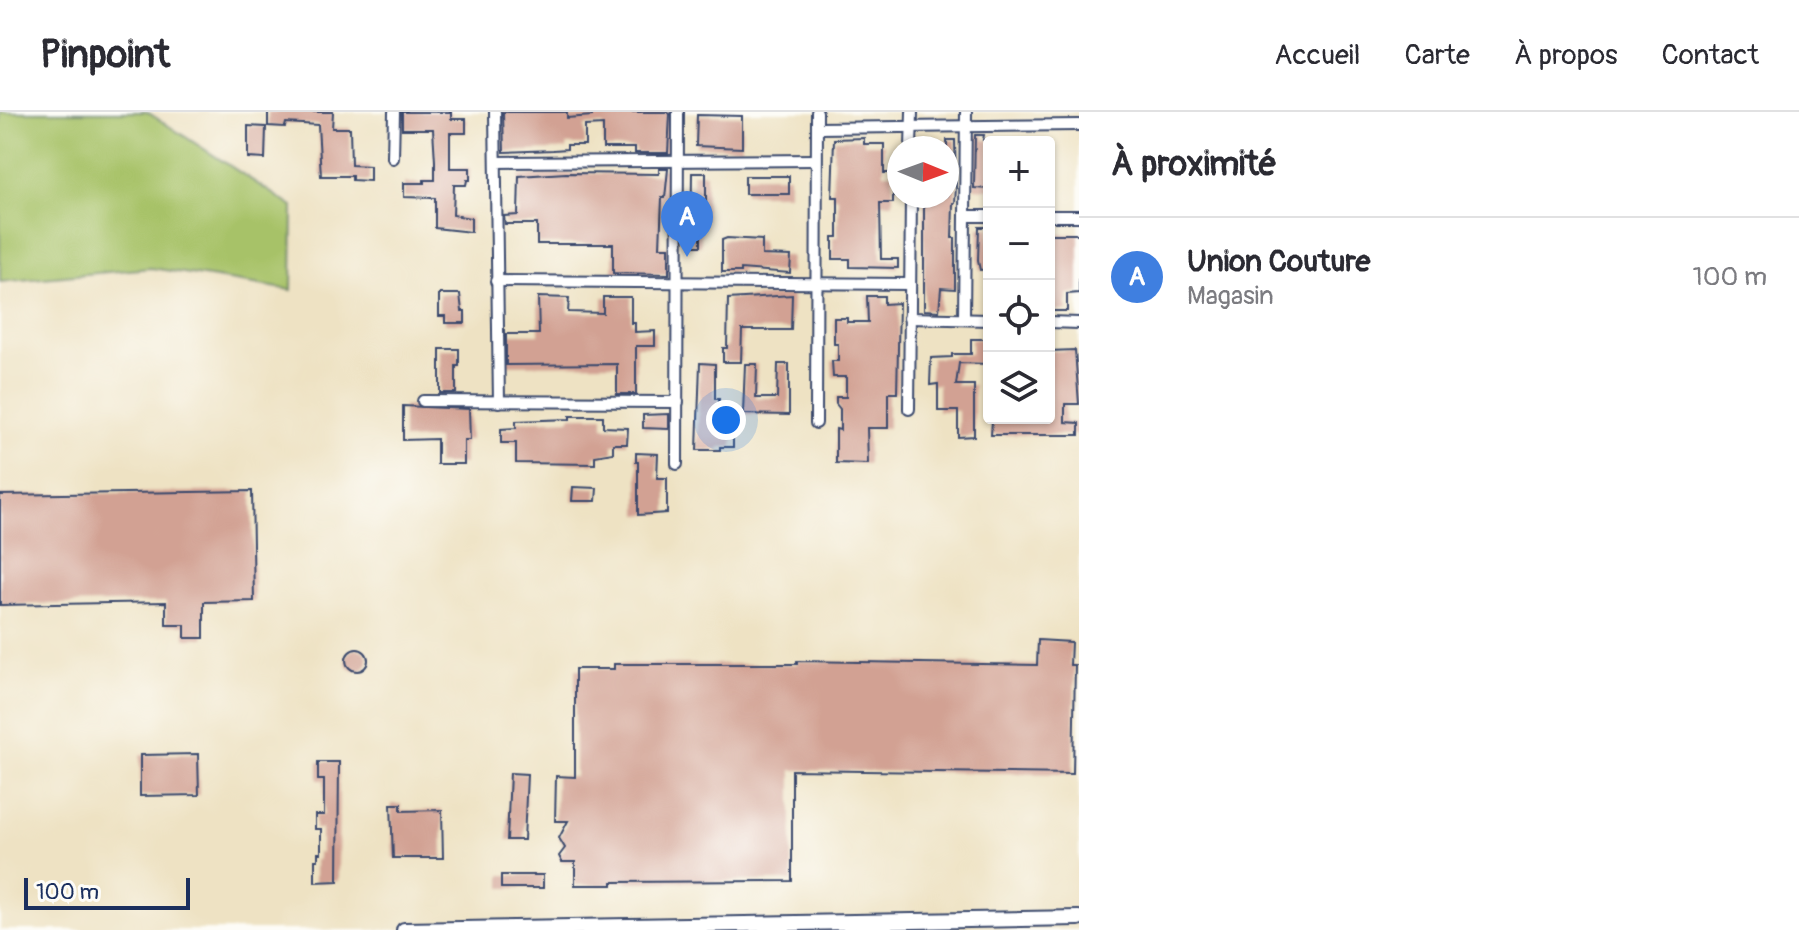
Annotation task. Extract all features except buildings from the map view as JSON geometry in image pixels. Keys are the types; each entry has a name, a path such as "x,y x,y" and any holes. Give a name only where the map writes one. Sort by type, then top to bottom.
{"main road":[{"path":"404,930 636,929 1079,918"}],"street":[{"path":"393,158 394,112"},
{"path":"495,112 499,402"},
{"path":"677,464 678,112"},
{"path":"816,423 817,112"},
{"path":"912,112 912,136"},
{"path":"964,319 966,112"},
{"path":"817,128 1079,125"},
{"path":"496,162 816,160"},
{"path":"909,409 911,208"},
{"path":"965,216 983,216"},
{"path":"1055,216 1079,216"},
{"path":"496,281 910,284"},
{"path":"909,318 983,320"},
{"path":"1055,322 1079,323"},
{"path":"423,401 678,402"}],"green space":[{"path":"0,112 147,112 152,115 293,207 292,290 151,268 0,282"}],"place":[{"name":"Union Couture","path":"687,257"}]}
